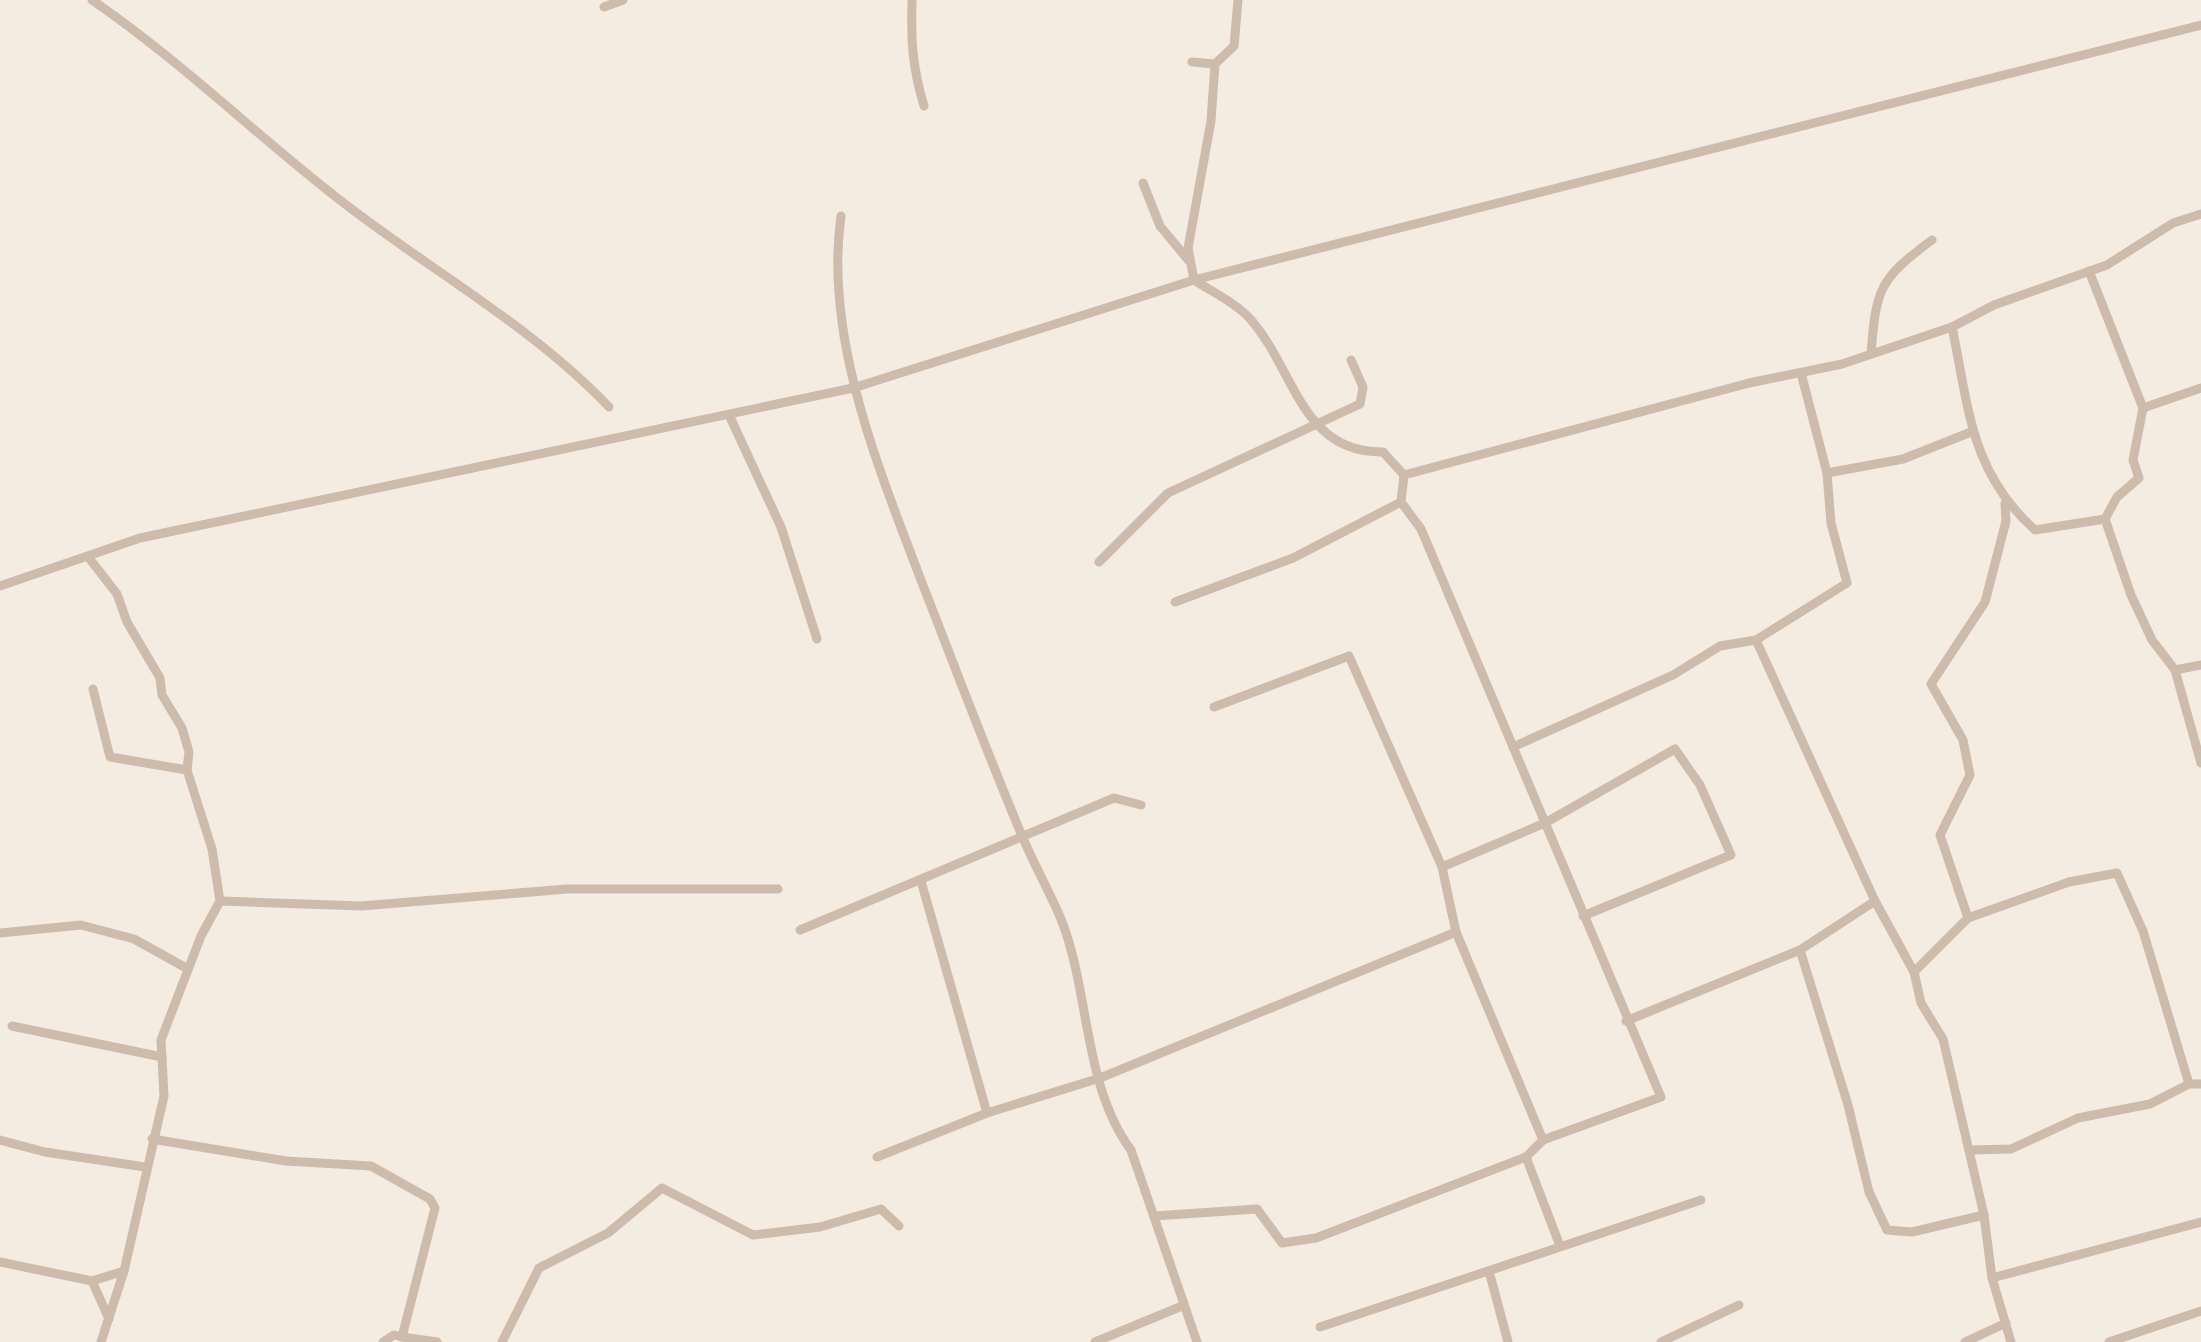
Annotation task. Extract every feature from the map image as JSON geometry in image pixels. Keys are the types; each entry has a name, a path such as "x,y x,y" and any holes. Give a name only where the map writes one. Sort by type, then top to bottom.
{"street":[{"path":"92,0 338,198 517,327 584,381 609,407"},
{"path":"604,7 623,0"},
{"path":"912,0 908,24 912,64 924,106"},
{"path":"1154,1216 1257,1209 1282,1242 1316,1238 1526,1158 1543,1140 1661,1097 1626,1022 1421,529 1401,502 1404,475 1383,452 1366,452 1328,438 1313,424 1291,379 1250,318 1194,280 1188,248 1211,122 1215,64 1234,46 1238,0"},
{"path":"0,586 140,538 730,418 853,388 1194,280 2201,26"},
{"path":"1192,62 1215,64"},
{"path":"1142,183 1160,226 1191,263"},
{"path":"1404,475 1872,354 1952,327 1994,305 2107,265 2173,223 2201,214"},
{"path":"841,216 836,256 853,388 877,466 1023,838 1062,922 1100,1078 1154,1216 1197,1342"},
{"path":"1872,354 1874,310 1890,271 1932,240"},
{"path":"2089,271 2143,408 2133,460 2139,478 2117,497 2105,519 2130,595 2152,640 2174,670 2201,764"},
{"path":"1952,327 1971,432 2005,503 2035,530 2105,519"},
{"path":"1099,562 1168,493 1360,404 1363,387 1351,360"},
{"path":"1512,747 1673,675 1720,646 1756,640 1847,583 1832,523 1827,473 1801,373"},
{"path":"2143,408 2201,388"},
{"path":"730,418 781,526 817,640"},
{"path":"1827,473 1903,459 1971,432"},
{"path":"1175,602 1293,558 1401,502"},
{"path":"1968,918 1940,835 1970,774 1962,740 1931,684 1985,602 2006,522 2005,503"},
{"path":"89,558 117,594 186,740 187,770 212,849 220,901 161,1040 164,1096 124,1271 101,1342"},
{"path":"1756,640 1875,901 1914,972 1921,1003 1943,1039 1984,1215 1992,1278 2010,1342"},
{"path":"1214,706 1349,656 1442,867 1456,932 1543,1140"},
{"path":"2174,670 2201,665"},
{"path":"93,689 110,757 187,770"},
{"path":"1442,867 1545,823 1674,748 1700,785 1731,855 1583,916"},
{"path":"800,930 1114,798 1140,805"},
{"path":"1914,972 1968,918 2069,882 2118,873 2143,931 2189,1084"},
{"path":"921,881 987,1113"},
{"path":"220,901 361,906 568,889 778,889"},
{"path":"1626,1022 1800,950 1875,901"},
{"path":"0,933 81,925 134,939 188,970"},
{"path":"877,1157 987,1113 1100,1078 1456,932"},
{"path":"1800,950 1848,1105 1869,1192 1887,1230 1912,1232 1984,1215"},
{"path":"12,1026 162,1057"},
{"path":"1969,1150 2011,1149 2078,1118 2150,1104 2189,1084 2201,1084"},
{"path":"152,1139 286,1161 371,1166 430,1198 435,1208 402,1337"},
{"path":"0,1140 45,1152 145,1167"},
{"path":"1526,1158 1560,1246"},
{"path":"502,1342 539,1268 608,1233 662,1188 753,1234 820,1227 881,1209 899,1226"},
{"path":"1320,1327 1702,1200"},
{"path":"1992,1278 2201,1222"},
{"path":"0,1262 92,1281 124,1271"},
{"path":"1489,1271 1508,1342"},
{"path":"92,1281 109,1318"},
{"path":"1661,1342 1739,1305"},
{"path":"1095,1342 1182,1306"},
{"path":"2109,1342 2201,1311"},
{"path":"1966,1342 2006,1323"},
{"path":"383,1342 394,1335 437,1342"}]}
